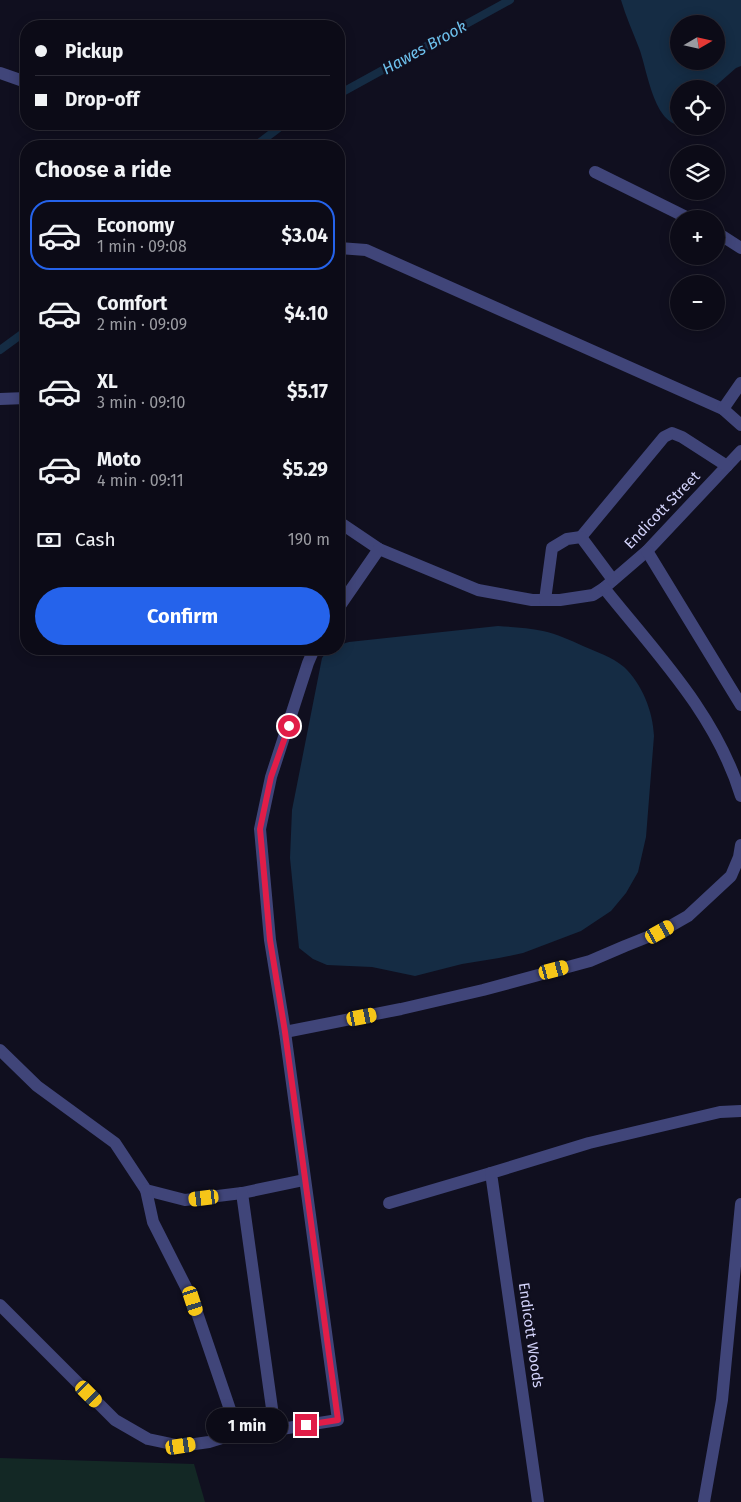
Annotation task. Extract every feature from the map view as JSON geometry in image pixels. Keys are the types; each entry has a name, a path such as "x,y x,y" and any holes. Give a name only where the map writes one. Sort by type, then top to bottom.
{"street":[{"path":"0,73 20,80"},
{"path":"595,172 672,210"},
{"path":"725,238 741,248"},
{"path":"345,248 366,250 723,409 741,425"},
{"path":"723,409 741,384"},
{"path":"0,399 20,398"},
{"path":"545,600 552,548 567,539 581,537 664,436 672,433 682,437 727,466"},
{"name":"Endicott Street","path":"608,584 647,551 741,451"},
{"path":"345,526 379,549 478,590 532,600 560,600 593,594 608,584"},
{"path":"581,537 608,584 705,716 731,768 741,796"},
{"path":"345,598 379,549"},
{"path":"647,551 741,704"},
{"path":"0,1305 115,1420 148,1439 181,1446 208,1442 238,1433 275,1430 338,1420 285,1032 270,940 260,829 271,777 311,655"},
{"path":"285,1032 401,1009 483,990 590,961 660,932 688,916 732,876 739,857 741,844"},
{"path":"0,1050 37,1086 115,1143 146,1190 153,1222 193,1301 238,1433"},
{"path":"389,1203 589,1143 720,1112 741,1111"},
{"name":"Endicott Woods","path":"492,1173 538,1502"},
{"path":"146,1190 185,1200 242,1193 304,1180"},
{"path":"242,1193 275,1430"},
{"path":"704,1502 722,1400 741,1204"}],"green space":[{"path":"0,1458 194,1464 205,1502 0,1502"}],"water":[{"path":"621,0 741,0 741,66 722,80 670,80 670,121 657,104"},
{"path":"498,626 527,628 563,637 614,660 624,667 636,681 649,708 654,736 646,837 638,872 626,893 611,911 581,931 523,953 462,964 415,976 372,967 327,965 313,959 299,948 290,858 292,810 322,658 324,655 345,655 345,643"}],"waterway":[{"name":"Hawes Brook","path":"345,91 510,0"},
{"name":"Hawes Brook","path":"263,140 276,130"},
{"name":"Hawes Brook","path":"0,350 20,335"}],"route":[{"path":"289,726 271,777 260,829 270,940 285,1032 338,1420 306,1425"}]}
